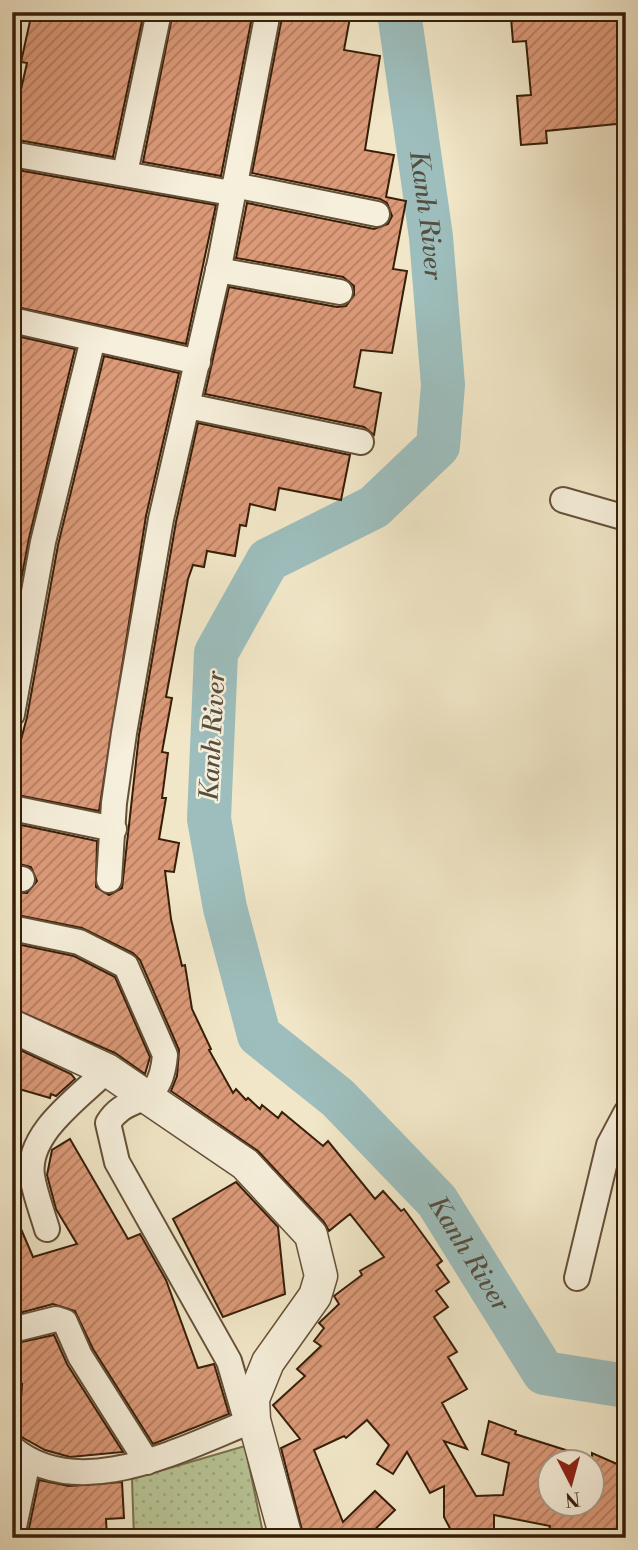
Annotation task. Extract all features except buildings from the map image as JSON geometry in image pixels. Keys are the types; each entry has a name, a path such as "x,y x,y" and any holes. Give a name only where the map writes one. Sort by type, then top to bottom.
{"street":[{"path":"125,173 159,12"},
{"path":"109,880 114,803 126,719 161,519 218,270 268,12"},
{"path":"12,154 377,214"},
{"path":"218,270 340,292"},
{"path":"12,320 198,362"},
{"path":"12,714 43,542 93,339"},
{"path":"188,406 361,442"},
{"path":"563,500 626,518"},
{"path":"12,808 114,829"},
{"path":"12,928 79,942 126,966 165,1055 160,1080 146,1099 122,1107 108,1123 117,1161 229,1361 251,1422 286,1538"},
{"path":"12,1026 107,1070 245,1164 311,1235 321,1276 315,1296 268,1362 253,1399 251,1422"},
{"path":"47,1229 32,1175 33,1151 45,1132 107,1070"},
{"path":"576,1278 610,1145 626,1113"},
{"path":"12,1330 56,1318 65,1322 80,1356 147,1462"},
{"path":"12,1536 20,1455 54,1470 88,1472 147,1462 251,1422"}],"green space":[{"path":"245,1446 264,1538 134,1538 132,1479"}],"waterway":[{"name":"Kanh River","path":"399,12 431,237 443,385 438,446 374,507 268,560 216,653 209,819 225,908 259,1035 338,1098 437,1201 544,1373 626,1386"}]}
